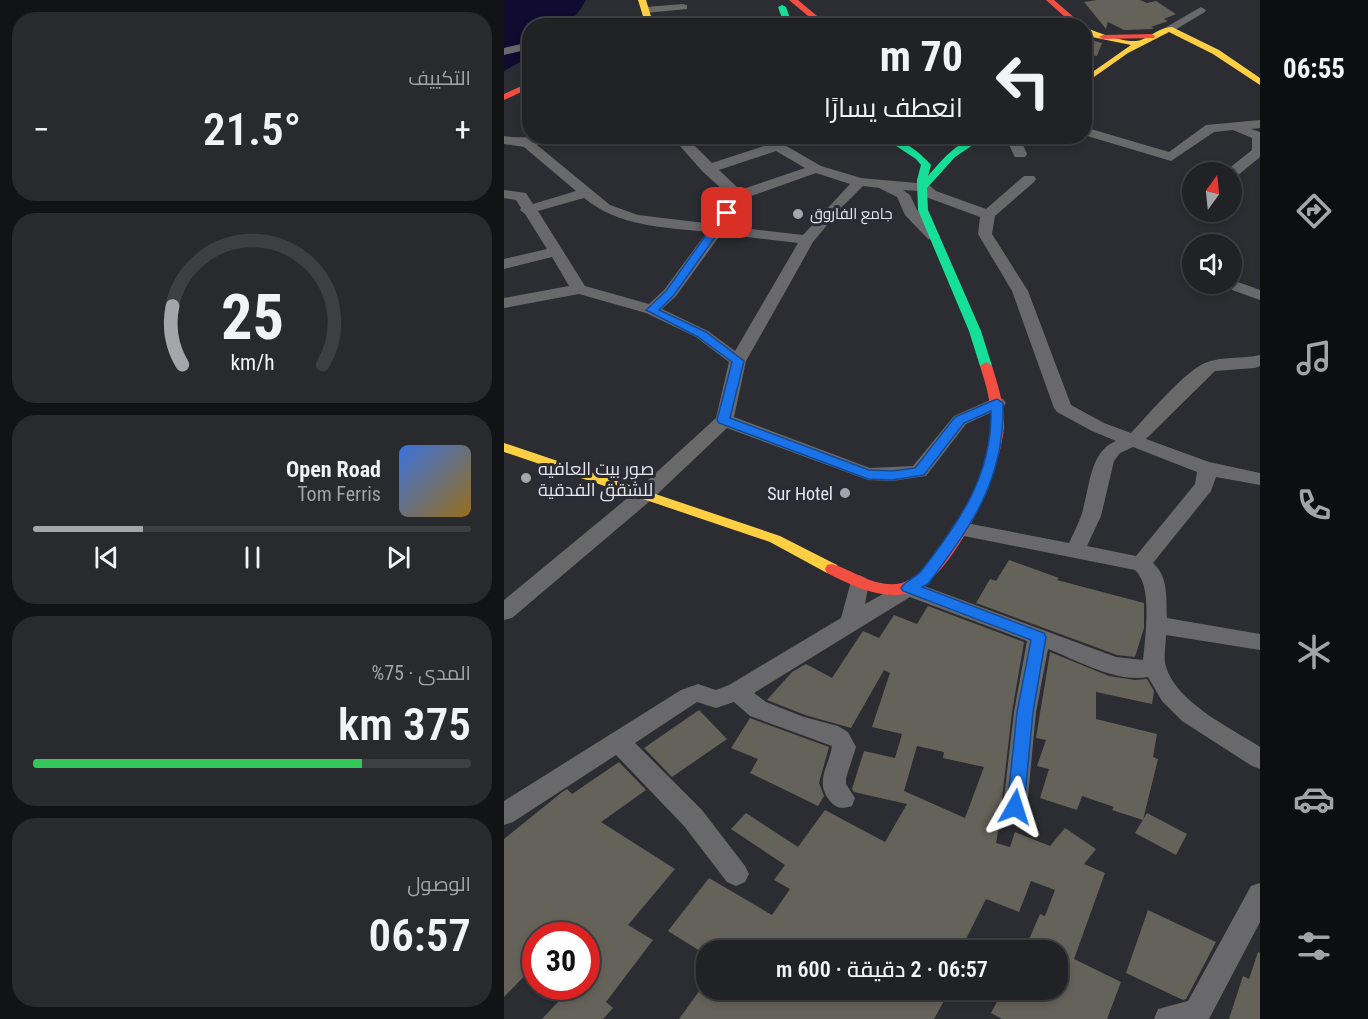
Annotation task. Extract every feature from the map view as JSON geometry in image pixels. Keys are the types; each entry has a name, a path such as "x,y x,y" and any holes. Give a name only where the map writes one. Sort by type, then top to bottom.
{"street":[{"path":"1050,0 1071,18"},
{"path":"783,2 786,18"},
{"path":"783,2 798,18"},
{"path":"783,2 811,18"},
{"path":"644,5 683,7"},
{"path":"1092,76 1131,48 1201,10"},
{"path":"1103,37 1126,38 1166,30 1202,44 1239,64 1260,82"},
{"path":"1092,32 1131,48 1166,39 1202,44"},
{"path":"504,52 522,47"},
{"path":"504,98 522,88"},
{"path":"1092,132 1171,157 1211,128 1260,124"},
{"path":"1235,127 1258,136 1258,151 1242,165"},
{"path":"504,140 522,143"},
{"path":"528,144 584,193 605,208 636,219 807,240"},
{"path":"685,144 738,196"},
{"path":"708,169 768,144"},
{"path":"779,144 816,169 860,182 923,187 931,194 987,215"},
{"path":"504,814 689,696 698,693 716,699 737,692 923,580 961,530 986,480 997,433 997,403 975,331 933,236 921,201 922,180 926,165 914,153 899,144"},
{"path":"914,153 935,151 946,144"},
{"path":"923,187 952,154 969,144"},
{"path":"1017,144 1020,154"},
{"path":"652,310 670,293 738,196 816,169"},
{"path":"1029,179 987,215 985,234 1020,291 1063,408 1098,427 1205,468 1260,479"},
{"path":"504,612 643,496 724,420 738,361 807,240 838,203 860,182"},
{"path":"882,184 903,195 910,212 933,236"},
{"path":"527,210 584,193"},
{"path":"504,194 521,196 527,210 579,289"},
{"path":"504,264 555,252"},
{"path":"1242,288 1260,295"},
{"path":"504,303 579,289 652,310 702,334 738,361"},
{"path":"1075,552 1091,516 1105,461 1113,449 1134,440 1191,382 1209,367 1220,364 1249,364 1260,360"},
{"path":"724,420 868,474 892,475 920,472 960,420 997,403"},
{"path":"504,447 775,539 859,583 893,589 908,588 1114,665 1138,670 1154,667"},
{"path":"1141,564 1204,486 1207,476 1205,468"},
{"path":"961,530 1141,564 1150,572 1155,585 1154,667 1170,695 1190,714 1260,759"},
{"path":"851,622 859,583"},
{"path":"1156,624 1260,642"},
{"path":"1015,807 1025,712 1039,637"},
{"path":"737,692 758,710 802,726 830,733 840,739 844,747 834,778 834,788 843,798"},
{"path":"618,741 693,818 736,874"},
{"path":"1168,1019 1196,1013 1208,997 1260,895"}],"shaded area":[{"path":"504,0 586,0 573,18 522,18 522,61 504,71"}],"building":[{"path":"1140,0 1147,3 1156,1 1176,14 1164,19 1168,21 1151,27 1154,28 1152,29 1124,30 1108,22 1106,29 1084,2"},
{"path":"1092,40 1102,43 1097,56 1092,56"},
{"path":"1009,560 1059,578 1057,580 1144,603 1144,628 1135,657 1117,655 976,603 990,579 996,581"},
{"path":"928,606 1024,642 1012,712 1001,808 995,825 999,826 996,843 1010,847 1015,832 1050,846 1065,828 1096,849 1084,864 1105,873 1074,959 1121,982 1107,1019 1002,1019 991,1013 998,1000 1068,1000 1068,940 1029,940 1040,914 1045,916 1055,890 1031,881 1019,912 986,899 966,940 696,940 696,948 668,931 709,878 772,915 790,889 774,880 785,865 731,829 746,813 798,847 825,810 885,842 907,804 854,792 852,789 864,751 895,758 902,734 872,727 890,673 884,670 851,728 805,715 767,700 792,672 806,664 832,678 863,631 879,638 894,615 917,624","holes":["917,746 944,752 943,758 984,767 965,818 904,791"]},
{"path":"1050,652 1109,676 1135,680 1147,679 1154,691 1152,704 1096,692 1096,719 1157,734 1153,757 1158,759 1143,820 1112,810 1114,807 1082,796 1077,810 1040,798 1049,769 1037,766 1046,740 1036,738"},
{"path":"699,710 727,739 672,777 644,748"},
{"path":"750,718 829,747 819,783 824,796 818,806 750,773 758,759 731,748"},
{"path":"619,762 646,790 601,822 675,869 628,925 653,940 606,1002 613,1008 603,1019 542,1019 560,1000 600,1000 600,922 522,922 522,978 504,997 504,839 567,789 572,794"},
{"path":"1147,813 1187,834 1176,855 1135,833"},
{"path":"1148,910 1216,942 1186,999 1183,1000 1126,973"},
{"path":"1258,952 1260,953 1260,1019 1229,1019 1243,976 1249,979"},
{"path":"696,996 696,1000 944,1000 934,1019 679,1019"}],"traffic: fast":[{"path":"782,7 786,18"},
{"path":"898,144 919,157 926,165 922,180 923,210 975,331 986,366"},
{"path":"923,187 952,155 969,144"}],"traffic: slow":[{"path":"642,0 648,18"},
{"path":"1092,76 1125,51 1169,29 1216,52 1260,82"},
{"path":"1092,33 1137,44"},
{"path":"504,447 775,539 832,569"}],"traffic: jam":[{"path":"793,0 815,18"},
{"path":"1050,0 1071,18"},
{"path":"1103,37 1151,36"},
{"path":"504,97 522,88"},
{"path":"832,569 878,588 907,588 917,583 941,557 965,522 982,490 993,456 998,416 986,366"}],"place":[{"name":"جامع الفاروق","path":"798,214"},
{"name":"صور بيت العافيه للشقق الفدقية","path":"526,478"},
{"name":"Sur Hotel","path":"845,493"}],"route":[{"path":"727,213 670,293 652,310 702,334 738,361 724,420 868,474 892,475 920,472 960,420 997,403 997,433 986,480 961,530 923,580 908,588 1039,637 1025,712 1015,807"}]}
